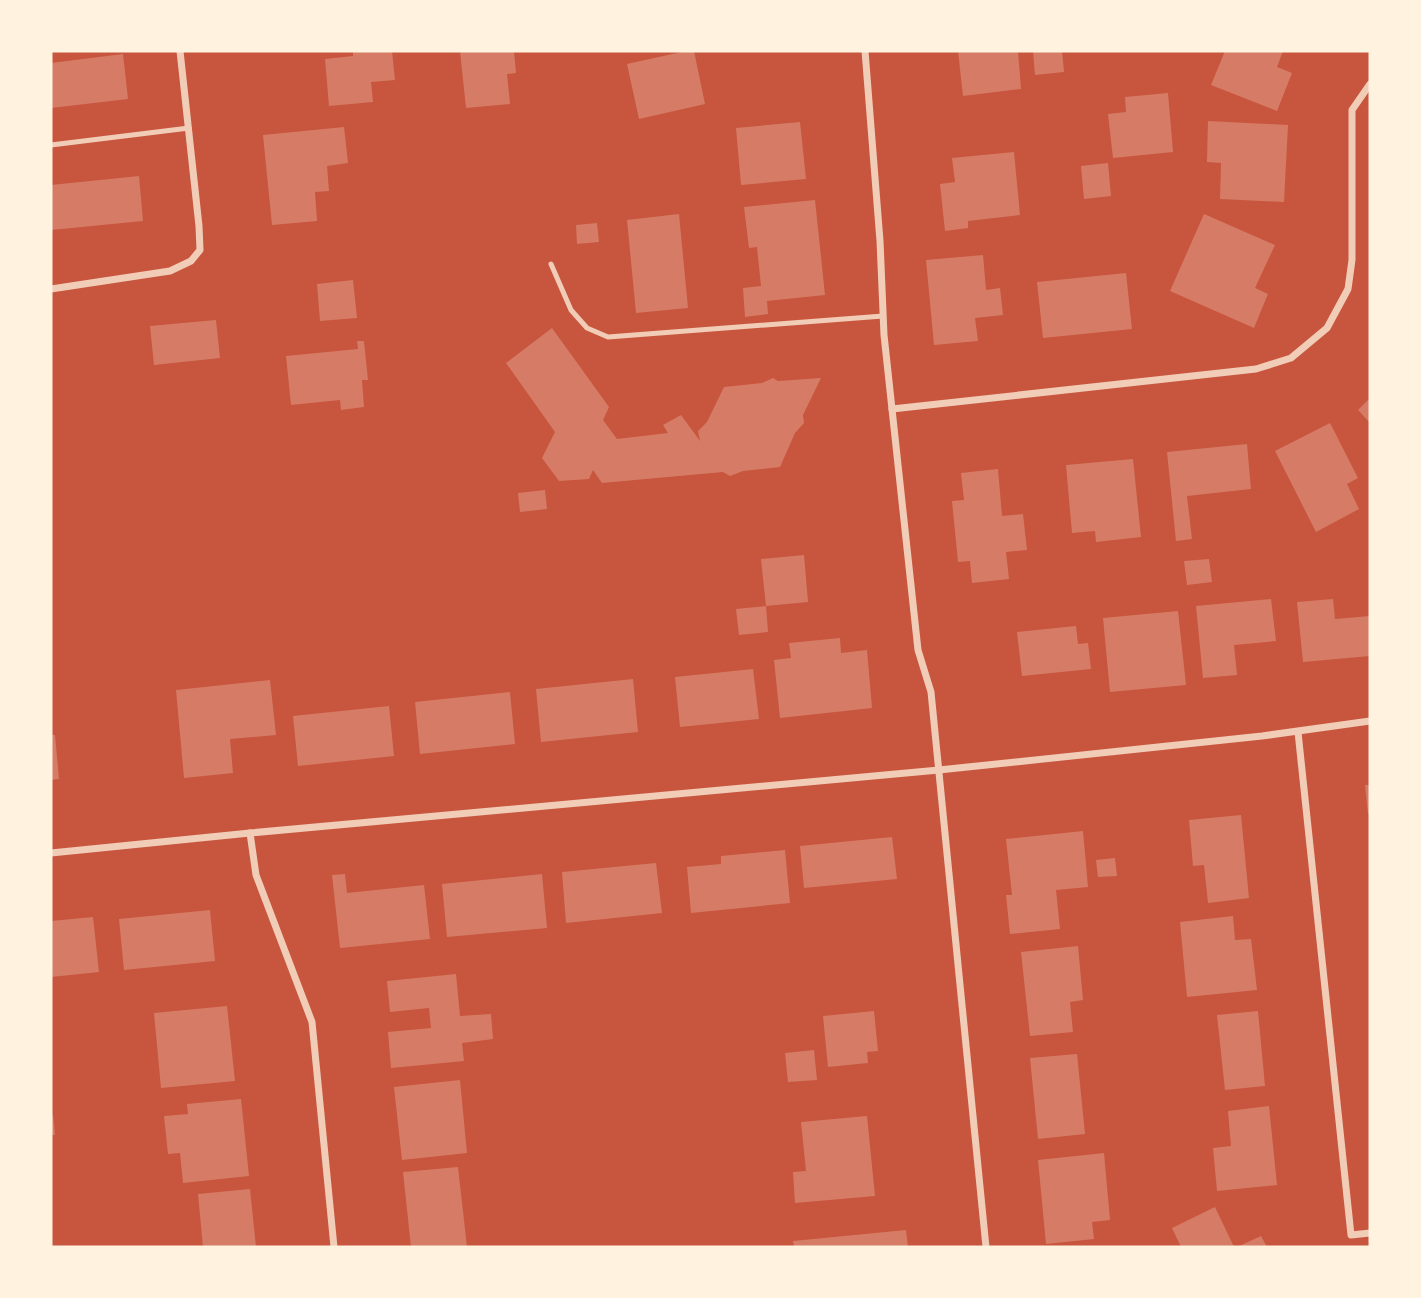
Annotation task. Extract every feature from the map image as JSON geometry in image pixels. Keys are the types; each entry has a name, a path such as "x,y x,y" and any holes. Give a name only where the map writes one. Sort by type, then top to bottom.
{"street":[{"path":"51,289 170,271 191,261 200,250 200,226 180,51"},
{"path":"865,51 892,409 918,650 931,692 986,1247"},
{"path":"892,409 1256,369 1291,358 1327,328 1348,289 1352,260 1352,110 1370,84"},
{"path":"51,853 939,770 1298,732 1370,721"},
{"path":"1298,732 1351,1235 1370,1233"},
{"path":"250,833 256,875 312,1022 334,1247"}],"lane":[{"path":"51,145 188,128"},
{"path":"551,264 570,310 587,328 608,337 883,317"}],"building":[{"path":"353,51 392,51 395,80 371,82 373,102 329,106 325,59 353,56"},
{"path":"460,51 514,51 516,73 507,74 510,104 466,108"},
{"path":"694,51 705,104 639,119 627,64"},
{"path":"958,51 1018,51 1021,89 963,96"},
{"path":"1033,51 1062,51 1064,72 1035,75"},
{"path":"1225,51 1283,51 1277,67 1292,73 1277,111 1211,85"},
{"path":"123,54 128,99 51,108 51,63"},
{"path":"1168,93 1173,152 1113,158 1108,114 1126,112 1125,97"},
{"path":"1208,121 1288,125 1284,202 1220,199 1221,163 1207,162"},
{"path":"800,122 806,179 741,185 736,128"},
{"path":"344,127 348,163 327,166 329,191 315,192 317,221 272,225 263,135"},
{"path":"1014,152 1020,215 968,221 968,228 945,231 940,184 955,182 952,158"},
{"path":"1108,163 1111,196 1084,199 1081,166"},
{"path":"139,176 143,221 51,230 51,185"},
{"path":"815,200 825,295 767,301 768,314 745,317 743,288 761,286 757,247 749,248 744,207"},
{"path":"679,214 688,308 636,313 627,220"},
{"path":"1204,214 1275,245 1255,288 1268,294 1254,328 1170,291"},
{"path":"597,223 599,242 577,244 576,225"},
{"path":"983,255 986,290 1000,288 1003,315 975,318 978,341 934,345 926,260"},
{"path":"1126,273 1132,329 1043,338 1037,282"},
{"path":"353,280 357,318 320,321 317,284"},
{"path":"216,320 220,358 154,365 150,326"},
{"path":"552,328 609,407 603,420 617,439 668,433 663,425 681,415 700,441 698,431 707,422 724,387 762,383 773,378 778,381 821,378 803,415 804,423 795,433 780,467 743,471 730,476 723,472 602,483 593,470 589,479 559,481 542,458 555,432 506,363"},
{"path":"357,341 364,341 368,380 362,380 364,407 341,410 340,400 291,405 286,356 358,349"},
{"path":"1370,398 1370,423 1358,410"},
{"path":"1330,423 1358,478 1347,484 1359,509 1316,532 1275,451"},
{"path":"1247,444 1251,489 1187,496 1192,539 1176,541 1167,452"},
{"path":"1133,459 1141,537 1096,542 1095,531 1072,533 1066,465"},
{"path":"998,469 1002,516 1023,514 1027,550 1006,552 1009,579 972,583 970,561 958,562 952,501 964,500 961,473"},
{"path":"545,490 547,509 520,512 518,493"},
{"path":"804,555 808,602 766,606 761,559"},
{"path":"1209,559 1212,582 1187,585 1184,561"},
{"path":"1271,599 1276,641 1234,645 1237,675 1203,678 1196,606"},
{"path":"1333,599 1335,619 1370,616 1370,656 1303,662 1297,602"},
{"path":"766,606 768,632 739,635 736,609"},
{"path":"1178,611 1186,685 1110,692 1103,618"},
{"path":"1076,626 1078,644 1088,643 1091,669 1022,676 1017,632"},
{"path":"840,638 841,653 867,650 872,708 780,718 774,660 791,658 789,643"},
{"path":"753,669 759,719 680,727 675,677"},
{"path":"633,679 638,732 541,742 536,689"},
{"path":"270,680 276,735 230,739 233,773 184,778 176,690"},
{"path":"510,692 515,744 420,754 415,702"},
{"path":"389,706 394,756 298,766 293,716"},
{"path":"51,735 55,735 59,779 51,780"},
{"path":"1365,785 1370,785 1370,814 1368,814"},
{"path":"1241,815 1249,898 1208,903 1204,865 1193,866 1189,820"},
{"path":"1083,831 1088,887 1056,890 1060,929 1010,934 1006,895 1012,895 1006,839"},
{"path":"892,837 897,879 804,888 800,846"},
{"path":"785,850 790,903 691,913 687,867 721,864 721,856"},
{"path":"1115,858 1117,876 1098,877 1096,860"},
{"path":"656,863 662,913 566,923 562,872"},
{"path":"345,874 347,893 424,885 430,939 340,948 332,875"},
{"path":"542,874 547,928 447,937 442,884"},
{"path":"210,910 215,961 124,970 119,919"},
{"path":"1233,916 1235,940 1251,939 1257,990 1187,997 1180,922"},
{"path":"93,917 99,972 51,977 51,921"},
{"path":"1078,946 1083,1000 1070,1002 1073,1032 1030,1036 1021,952"},
{"path":"456,974 460,1016 491,1014 493,1039 462,1043 464,1061 391,1068 388,1032 431,1028 429,1008 390,1012 387,981"},
{"path":"227,1006 235,1081 161,1088 154,1013"},
{"path":"874,1011 878,1051 867,1052 868,1063 828,1067 823,1016"},
{"path":"1258,1011 1265,1086 1225,1090 1217,1015"},
{"path":"814,1050 817,1080 788,1082 785,1053"},
{"path":"1077,1054 1085,1134 1038,1139 1030,1058"},
{"path":"460,1080 467,1153 402,1160 394,1087"},
{"path":"241,1099 249,1176 183,1183 180,1153 168,1154 164,1116 188,1114 187,1104"},
{"path":"1269,1106 1277,1185 1217,1191 1213,1148 1231,1146 1228,1111"},
{"path":"53,1115 55,1135 51,1135"},
{"path":"867,1116 875,1196 795,1203 793,1172 806,1171 801,1122"},
{"path":"1104,1153 1110,1220 1092,1222 1094,1239 1046,1244 1038,1160"},
{"path":"458,1167 467,1247 411,1247 403,1172"},
{"path":"250,1189 256,1247 203,1247 198,1194"},
{"path":"1215,1207 1234,1247 1181,1247 1172,1228"},
{"path":"906,1230 908,1247 794,1247 793,1241"},
{"path":"1261,1236 1267,1247 1237,1247"}]}
